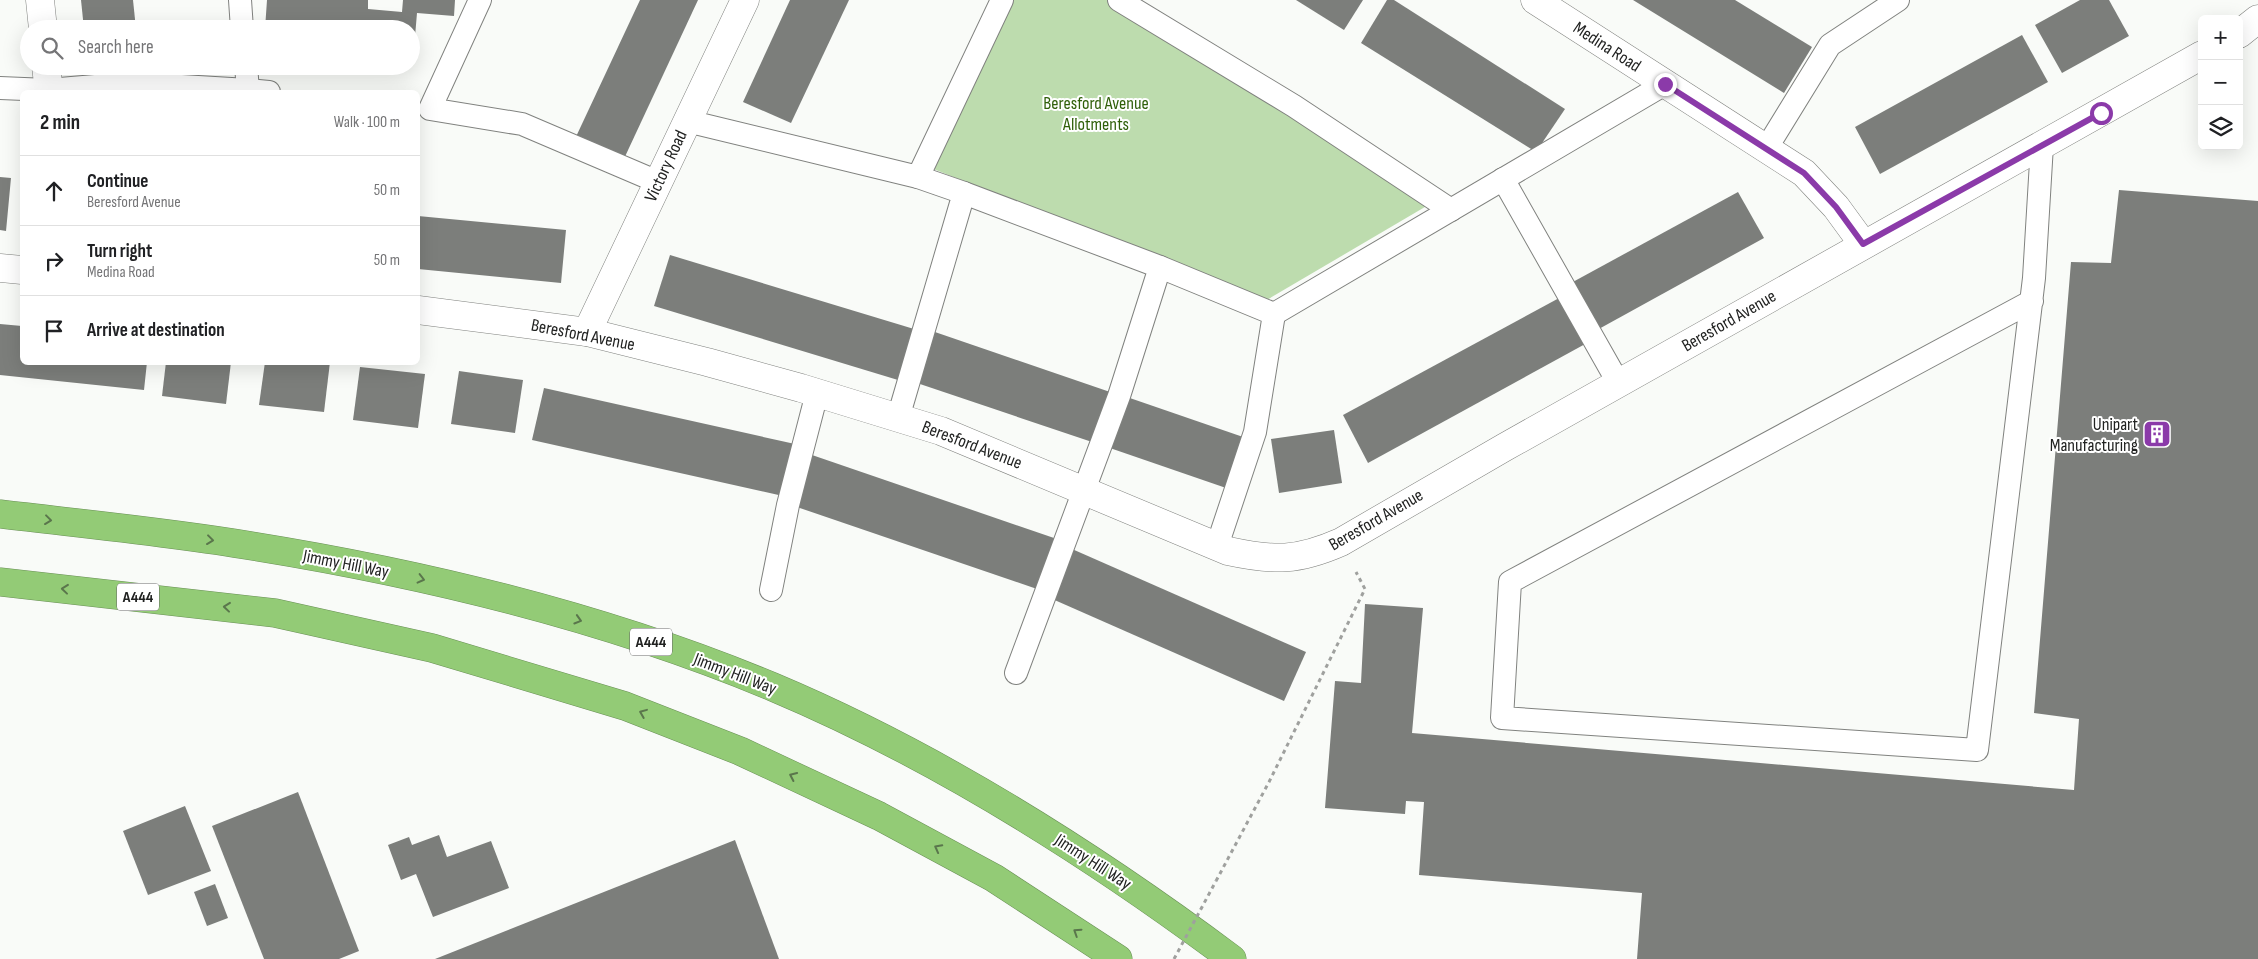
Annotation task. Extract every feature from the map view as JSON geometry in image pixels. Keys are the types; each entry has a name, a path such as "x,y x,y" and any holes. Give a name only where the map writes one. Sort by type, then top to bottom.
{"highway":[{"name":"Jimmy Hill Way","path":"0,514 250,546 400,574 531,605 663,646 773,687 963,780 1066,843 1167,910 1232,959"},
{"name":"A444","path":"0,582 275,613 432,648 625,706 740,751 879,816 994,878 1118,959"}],"street":[{"path":"40,0 42,20"},
{"name":"Victory Road","path":"587,332 745,0"},
{"name":"Medina Road","path":"1534,0 1804,173 1836,207 1863,244"},
{"path":"2243,31 2258,19"},
{"name":"Beresford Avenue","path":"420,310 587,332 707,362 941,431 1228,551 1274,558 1316,553 1341,542 1863,244 2042,146 2198,57"},
{"path":"0,268 20,270"}],"lane":[{"path":"240,0 241,20"},
{"path":"480,0 424,109 522,124 658,182"},
{"path":"918,177 1002,0"},
{"path":"1119,0 1294,106 1451,210"},
{"path":"1766,149 1830,45 1898,0"},
{"path":"250,75 258,90"},
{"path":"0,88 48,83 131,83 242,90"},
{"path":"1274,314 1665,84"},
{"path":"687,121 918,177 1160,267 1274,314"},
{"path":"2032,301 1510,582 1502,718 1977,750 2032,301 2042,146"},
{"path":"1503,179 1619,384"},
{"path":"898,418 964,193"},
{"path":"1016,673 1119,396 1160,267"},
{"path":"1217,546 1255,432 1274,314"},
{"path":"771,590 788,506 816,393"}],"path":[{"path":"1174,959 1269,782 1365,589 1341,542"}],"green space":[{"name":"Beresford Avenue Allotments","path":"1004,0 1130,0 1430,204 1265,301 931,168"}],"building":[{"path":"81,0 133,0 135,20 83,20"},
{"path":"267,0 368,0 368,9 402,12 403,0 455,0 454,16 417,13 416,20 266,20"},
{"path":"640,0 698,0 622,163 574,141"},
{"path":"790,0 849,0 791,123 743,102"},
{"path":"1296,0 1363,0 1344,30"},
{"path":"1387,0 1394,0 1565,109 1536,152 1361,43"},
{"path":"1633,0 1735,0 1812,47 1784,93"},
{"path":"2080,0 2109,0 2129,36 2062,73 2035,25"},
{"path":"2022,35 2048,82 1880,174 1855,127"},
{"path":"0,177 11,178 6,231 0,230"},
{"name":"Unipart Manufacturing","path":"2119,190 2258,201 2258,959 1637,959 1642,893 1419,875 1424,802 1406,801 1405,814 1325,808 1335,681 1361,683 1365,604 1423,608 1412,733 2074,790 2079,719 2034,713 2071,262 2111,263"},
{"path":"1738,192 1764,238 1597,330 1571,283"},
{"path":"420,216 566,230 561,283 420,269"},
{"path":"670,255 914,329 898,380 654,306"},
{"path":"1561,297 1587,343 1368,463 1343,415"},
{"path":"0,324 20,326 20,365 147,365 144,390 0,375"},
{"path":"932,331 1113,393 1095,443 914,382"},
{"path":"166,365 231,365 226,404 162,396"},
{"path":"265,365 330,365 324,412 259,405"},
{"path":"360,367 425,374 418,428 353,420"},
{"path":"459,371 523,380 515,433 451,424"},
{"path":"544,388 795,444 783,496 532,440"},
{"path":"1124,396 1246,438 1229,489 1107,447"},
{"path":"1334,430 1342,483 1279,493 1271,439"},
{"path":"812,455 1054,538 1037,589 794,506"},
{"path":"1072,549 1306,652 1284,701 1050,598"},
{"path":"298,792 359,951 339,959 264,959 212,826"},
{"path":"185,806 211,871 148,895 123,831"},
{"path":"439,835 447,857 491,841 509,888 433,917 416,874 401,880 388,845 409,837 412,845"},
{"path":"735,840 779,959 435,959"},
{"path":"215,884 228,918 207,926 194,892"}],"place":[{"name":"Unipart Manufacturing","path":"2157,434"}],"route":[{"path":"1665,84 1804,173 1836,207 1863,244 2101,113"}]}
